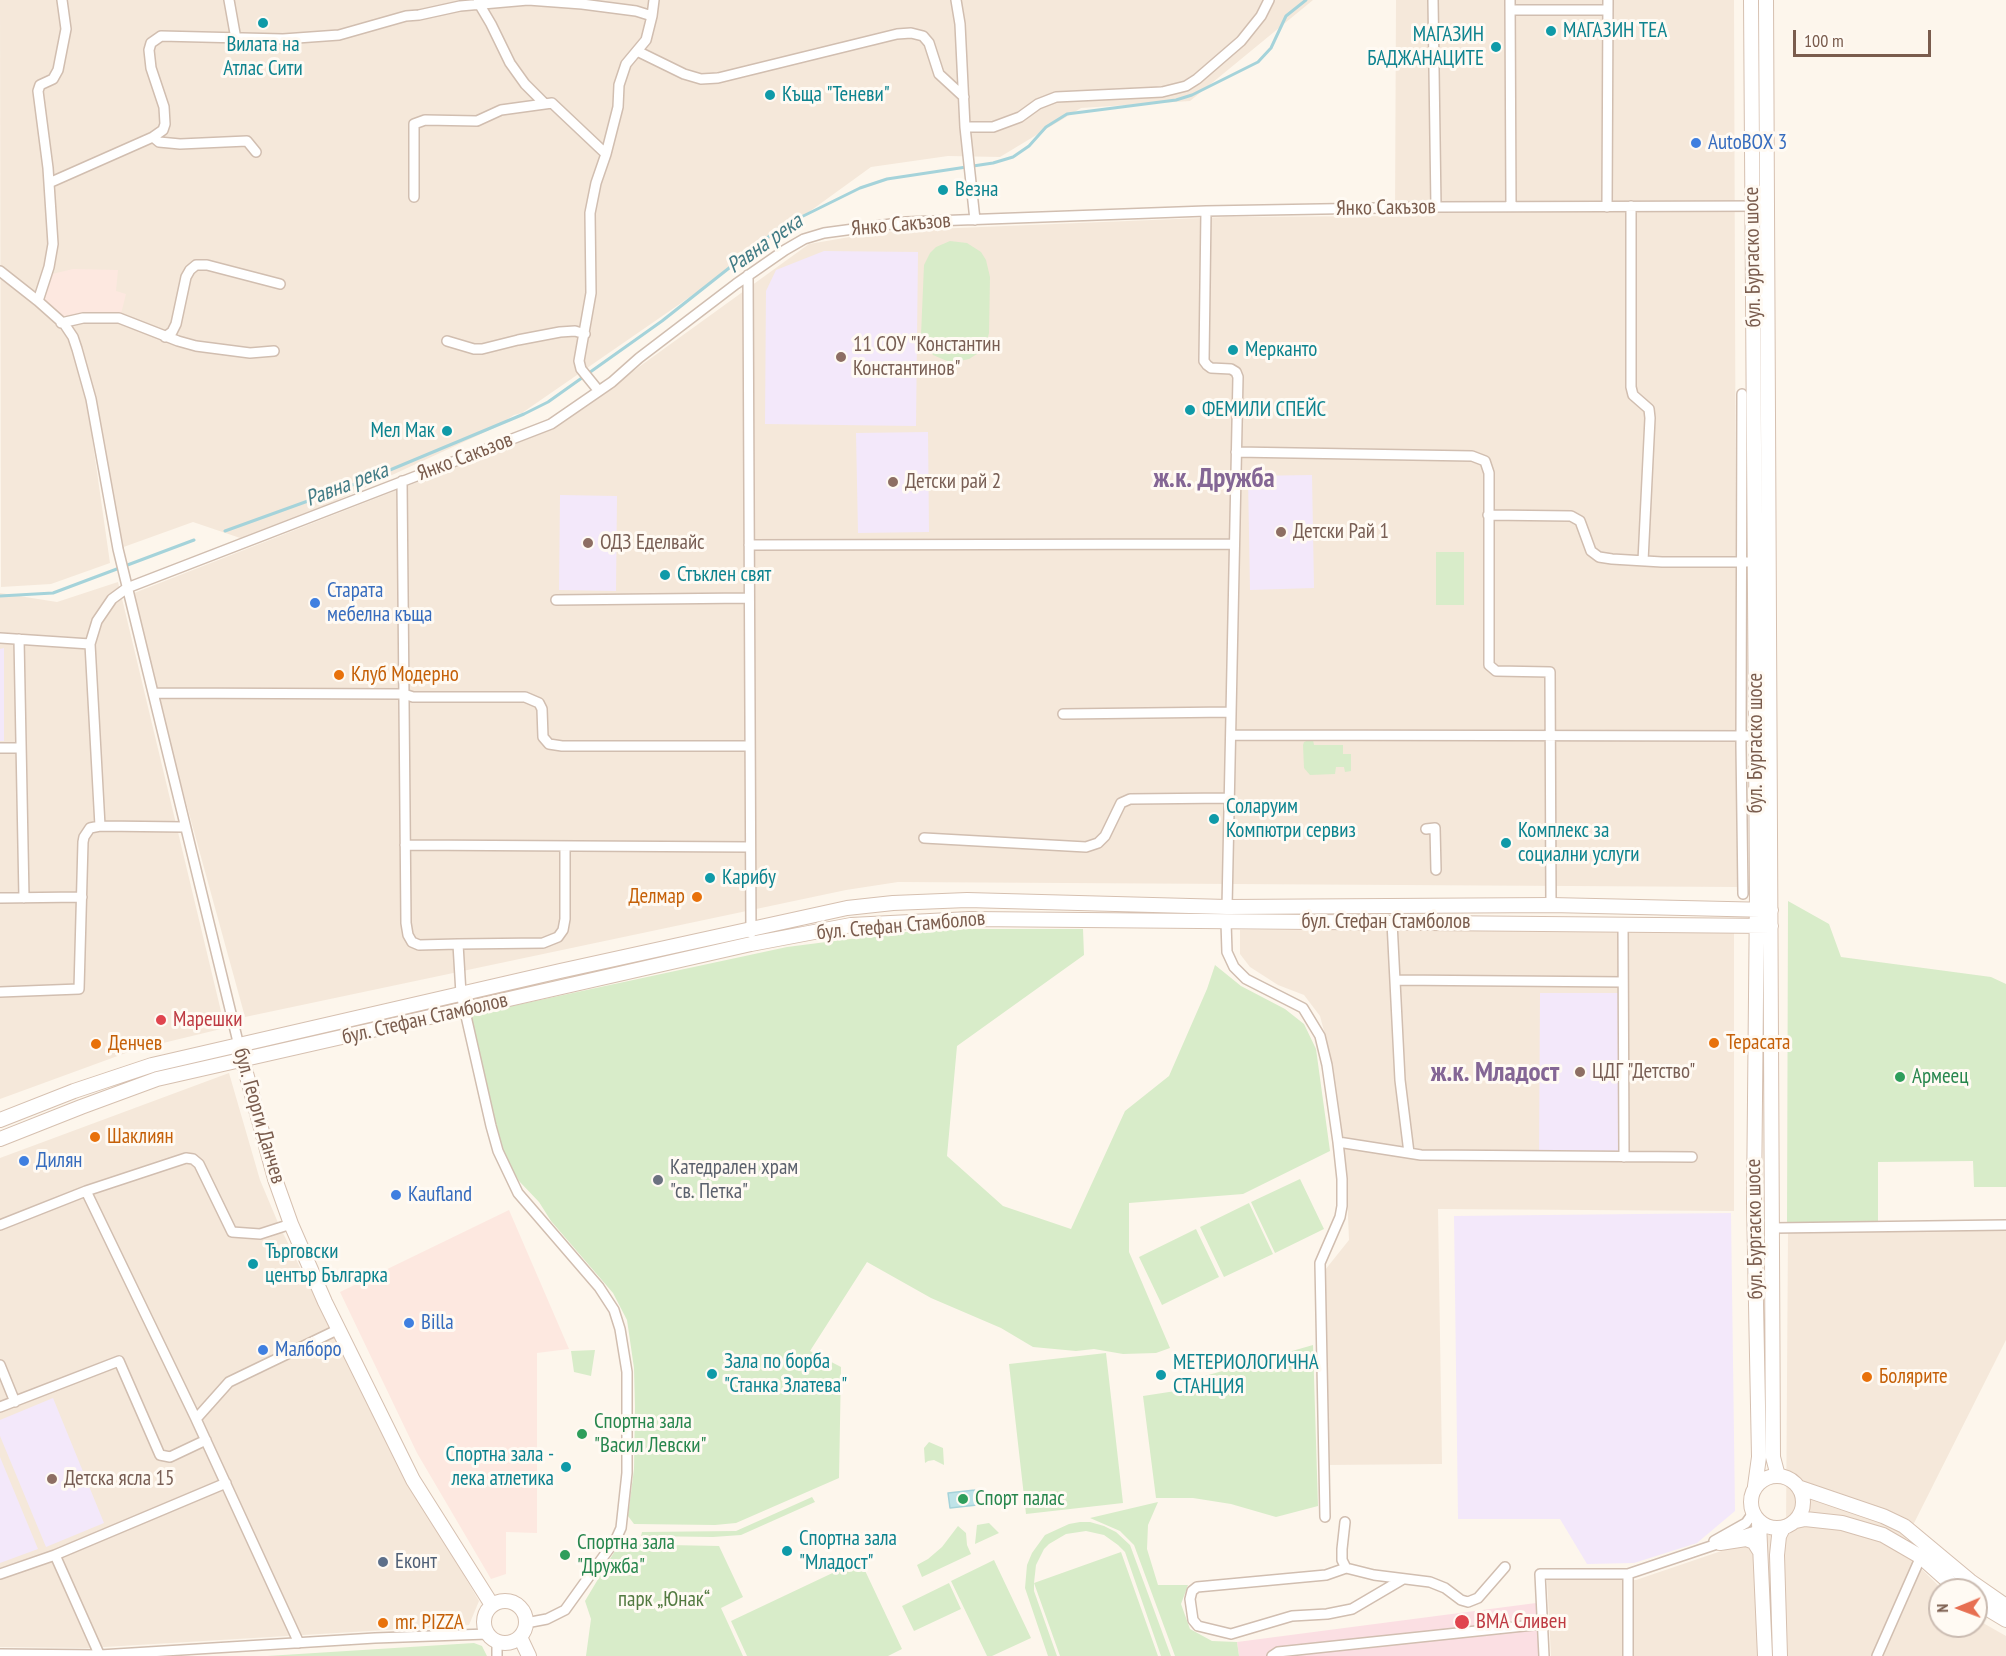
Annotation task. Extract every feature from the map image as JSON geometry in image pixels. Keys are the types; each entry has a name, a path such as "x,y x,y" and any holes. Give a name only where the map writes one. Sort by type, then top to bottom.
{"main road":[{"name":"бул. Бургаско шосе","path":"1750,0 1759,206 1771,910 1773,1457 1778,1476"},
{"name":"бул. Бургаско шосе","path":"1755,1486 1759,1456 1754,1202 1756,736 1748,561 1766,0"},
{"name":"бул. Стефан Стамболов","path":"0,1139 81,1107 240,1053 461,994 848,908 893,903 967,900 1227,907 1551,905 1771,910"},
{"path":"1226,922 1227,907"},
{"name":"бул. Стефан Стамболов","path":"0,1120 74,1091 152,1065 240,1053 465,1010 751,944 851,926 970,918 1771,926"},
{"name":"бул. Георги Данчев","path":"240,1053 268,1158 291,1224 339,1329 413,1480 492,1605"},
{"path":"1764,1656 1760,1523 1751,1499 1755,1486 1770,1477 1788,1478 1798,1486 1904,1526 1947,1578"},
{"path":"1796,1521 1803,1503 1802,1493 1798,1486"},
{"path":"1780,1656 1777,1555 1779,1536 1783,1528 1796,1521 1829,1521 1862,1528 1923,1551 2006,1606"},
{"path":"1760,1523 1783,1528"},
{"path":"1720,1543 1746,1539 1754,1542 1760,1550"},
{"path":"502,1601 515,1604 524,1613 526,1623 520,1637 511,1642 494,1644 484,1625 484,1618 492,1605 502,1601"},
{"path":"1988,1609 2006,1620"},
{"path":"520,1637 529,1656"}],"street":[{"path":"38,301 49,267 53,244 49,183 38,91 40,85 53,79 58,70 66,28 62,0"},
{"path":"229,0 236,39"},
{"path":"49,183 153,137 163,130 165,118 161,93 151,68 149,50 151,43 161,36 284,39 339,35 406,16 478,2 528,0 582,4 636,11 652,16"},
{"path":"595,386 584,373 579,362 591,292 590,213 596,183 618,107 620,85 626,64 646,40 654,0"},
{"path":"956,0 960,24 965,127 975,219"},
{"path":"965,127 993,127 1020,117 1038,104 1056,97 1162,92 1186,86 1197,79 1240,40 1261,16 1269,0"},
{"path":"1433,0 1436,207"},
{"path":"478,2 492,24 510,63 525,84 546,104"},
{"path":"1511,207 1510,5 1608,5 1607,207"},
{"path":"637,51 684,74 701,79 718,78 897,34 911,33 923,36 929,43 939,74 964,97"},
{"path":"414,197 414,124 425,120 477,121 501,110 552,103 606,154"},
{"path":"153,137 159,142 180,144 247,141 256,152"},
{"path":"1631,206 1632,387 1633,395 1649,410 1650,418 1643,561"},
{"name":"Янко Сакъзов","path":"128,588 551,424 579,406 595,386 612,382 639,358 748,275 804,239 824,233 906,222 1206,211 1436,207 1759,206"},
{"path":"1206,211 1204,361 1209,367 1232,369 1238,374 1227,907"},
{"path":"165,337 172,332 176,324 186,278 196,265 207,265 280,284"},
{"name":"бул. Георги Данчев","path":"0,271 38,301 61,322 73,337 91,399 118,549 240,1053"},
{"path":"748,275 751,944"},
{"path":"61,322 83,318 119,318 165,337 196,346 250,353 274,351"},
{"path":"447,341 482,349 561,332 575,331 585,334"},
{"path":"1742,394 1748,561 1741,737 1743,894"},
{"path":"1236,452 1477,456 1485,461 1488,468 1489,665 1496,671 1550,672 1551,905"},
{"path":"402,481 405,923 412,942 419,945 543,943 558,937 563,930 565,919 565,847"},
{"path":"1488,515 1571,516 1580,521 1591,551 1599,557 1643,561 1748,561"},
{"path":"749,544 1234,544"},
{"path":"100,826 90,644 97,621 104,610 112,599 128,588"},
{"path":"556,600 749,598"},
{"path":"0,630 15,639"},
{"path":"0,638 90,644"},
{"path":"15,639 21,748 24,898"},
{"path":"153,693 525,697 539,703 542,709 543,736 549,744 562,746 750,746"},
{"path":"1063,714 1231,712"},
{"path":"1231,735 1756,736"},
{"path":"0,748 21,748"},
{"path":"924,838 1086,847 1098,843 1105,836 1121,803 1130,799 1230,798"},
{"path":"0,992 79,989 84,837 90,828 100,826 185,827"},
{"path":"1426,829 1435,828 1436,870"},
{"path":"405,845 750,847"},
{"path":"0,898 82,897"},
{"path":"1226,922 1227,952 1234,967 1246,979 1303,1008 1320,1036 1326,1065 1338,1142 1342,1206 1320,1263 1325,1518"},
{"path":"1392,922 1400,1080 1409,1153"},
{"path":"1623,924 1624,1157"},
{"path":"458,945 461,994 490,1126 503,1163 518,1192 598,1287 614,1310 620,1329 627,1371 627,1473 621,1528 616,1539 565,1610 548,1619 526,1623"},
{"path":"1395,980 1623,982"},
{"path":"1338,1142 1421,1155 1692,1157"},
{"path":"0,1225 86,1191 186,1158 193,1159 199,1164 232,1232 260,1234 291,1224"},
{"path":"86,1191 206,1440 299,1643"},
{"path":"1773,1228 2006,1225"},
{"path":"196,1419 229,1382 339,1329"},
{"path":"0,1407 118,1361 160,1455 170,1457 206,1440"},
{"path":"0,1365 15,1402"},
{"path":"0,1574 132,1524 226,1483"},
{"path":"1345,1522 1342,1560 1346,1568"},
{"path":"1691,1553 1746,1523 1760,1523"},
{"path":"1544,1656 1540,1574 1628,1575 1720,1543 1760,1523"},
{"path":"1877,1656 1923,1551"},
{"path":"55,1555 100,1655"},
{"path":"1403,1579 1375,1594 1360,1606 1337,1613 1292,1616 1231,1634 1198,1626 1193,1620 1190,1599 1197,1587 1326,1575 1346,1568 1374,1575 1430,1582 1468,1602 1478,1598 1505,1567"},
{"path":"1628,1575 1628,1656"},
{"path":"1272,1656 1275,1653 1288,1651 1543,1624"},
{"path":"0,1654 100,1655 299,1643 494,1644"}],"shaded area":[{"path":"0,0 1313,0 1190,101 1081,108 1000,157 948,156 871,167 726,272 522,413 249,541 193,522 118,549 96,436 92,437 110,563 51,584 1,587"},
{"path":"1396,0 1734,0 1737,887 898,882 846,890 245,1017 129,595 553,429 809,244 873,233 909,230 1225,217 1395,216"},
{"name":"11 СОУ \"Константин Константинов\"","path":"824,251 918,252 916,426 765,424 766,291 776,270"},
{"path":"73,269 118,270 116,291 126,294 121,314 61,316 44,299 43,294 52,274"},
{"name":"Детски рай 2","path":"928,432 929,532 858,533 856,433"},
{"name":"Детски Рай 1","path":"1312,475 1314,588 1250,590 1248,476"},
{"name":"ОДЗ Еделвайс","path":"560,495 617,496 616,591 559,590"},
{"path":"118,582 225,1028 134,1050 0,1099 0,593 57,602"},
{"path":"4,648 4,741 0,741 0,649"},
{"path":"1240,930 1734,931 1734,1211 1438,1209 1442,1464 1326,1465 1325,1270 1349,1240 1347,1193 1329,1050 1320,1016 1304,995 1278,985 1250,967 1240,954"},
{"name":"ЦДГ \"Детство\"","path":"1540,993 1620,993 1619,1151 1539,1151"},
{"path":"229,1073 260,1180 279,1225 386,1441 479,1601 469,1625 88,1648 0,1647 0,1158"},
{"path":"509,1210 569,1349 537,1353 537,1533 506,1532 506,1574 491,1579 417,1453 340,1292"},
{"path":"1731,1213 1735,1511 1697,1543 1634,1563 1587,1564 1560,1519 1458,1519 1454,1216"},
{"path":"2006,1230 2006,1340 1901,1549 1931,1578 1928,1578 1928,1638 1988,1638 1988,1626 2006,1636 2006,1656 1551,1656 1547,1580 1636,1580 1786,1529 1788,1231"},
{"name":"Детска ясла 15","path":"53,1398 104,1523 46,1547 0,1436 0,1420"},
{"path":"0,1457 38,1549 0,1563"},
{"name":"ВМА Сливен","path":"1536,1603 1539,1656 1239,1656 1237,1642"}],"green space":[{"path":"950,241 967,243 981,252 986,260 990,277 987,341 977,354 969,359 955,362 933,355 921,335 924,265 936,247"},
{"path":"1436,552 1464,552 1464,605 1436,605"},
{"path":"1313,740 1314,745 1343,745 1343,754 1351,754 1351,771 1345,772 1344,767 1336,767 1335,774 1310,775 1304,768 1303,745"},
{"name":"Армеец","path":"1788,901 1829,924 1841,957 1991,977 2006,984 2006,1187 1974,1187 1973,1161 1878,1162 1878,1224 1787,1225"},
{"name":"парк „Юнак“","path":"965,929 1083,929 1084,955 957,1046 947,1156 1003,1206 1071,1229 1125,1111 1169,1076 1215,965 1241,986 1285,1009 1304,1024 1316,1049 1330,1151 1243,1194 1129,1203 1129,1252 1170,1348 1156,1353 1123,1354 1094,1349 1076,1351 1033,1347 1001,1328 931,1298 867,1262 810,1351 841,1367 839,1478 736,1523 634,1524 628,1516 634,1469 635,1407 634,1368 627,1320 613,1293 551,1221 539,1202 519,1181 507,1160 497,1132 470,1015 787,947 905,932"},
{"path":"1300,1179 1324,1229 1275,1253 1251,1202"},
{"path":"1249,1203 1273,1254 1224,1277 1200,1227"},
{"path":"1196,1229 1219,1277 1162,1305 1139,1257"},
{"path":"1313,1345 1318,1506 1276,1517 1231,1504 1193,1498 1156,1498 1143,1396 1182,1390 1198,1378"},
{"path":"595,1350 591,1376 574,1372 571,1351"},
{"path":"1106,1353 1123,1503 1026,1514 1009,1364"},
{"path":"929,1442 943,1448 944,1465 934,1460 925,1463 924,1448"},
{"path":"812,1497 815,1502 741,1535 641,1536 642,1532 736,1531"},
{"path":"1158,1502 1148,1525 1147,1549 1158,1585 1188,1585 1181,1604 1190,1629 1212,1641 1237,1642 1239,1656 1175,1656 1134,1545 1120,1531 1090,1518"},
{"path":"1090,1522 1116,1532 1130,1545 1171,1656 1161,1656 1125,1552 1104,1535 1086,1531 1066,1534 1049,1544 1036,1565 1034,1591 1057,1656 1048,1656 1025,1588 1027,1565 1032,1553 1045,1535 1069,1524"},
{"path":"989,1523 999,1533 975,1544 977,1525"},
{"path":"958,1526 966,1533 967,1545 971,1554 922,1577 917,1565 942,1547"},
{"name":"парк „Юнак“","path":"619,1544 719,1546 743,1597 721,1608 743,1656 586,1656 591,1619 585,1601"},
{"path":"1121,1552 1158,1656 1060,1656 1034,1583"},
{"path":"860,1560 902,1649 888,1656 747,1656 731,1621"},
{"path":"994,1560 1031,1638 992,1656 987,1656 951,1581"},
{"path":"949,1583 961,1609 914,1631 902,1606"},
{"path":"474,1643 482,1646 487,1656 267,1656"}],"water":[{"name":"Спорт палас","path":"975,1490 977,1505 950,1508 948,1493"}],"waterway":[{"name":"Равна река","path":"225,531 366,480 548,402 662,321 781,227 860,188 887,179 993,163 1013,157 1029,146 1046,127 1067,114 1176,100 1192,95 1258,62 1271,48 1286,16 1306,0"},
{"name":"Равна река","path":"0,596 53,593 194,540"}],"place":[{"name":"Вилата на Атлас Сити","path":"263,23"},
{"name":"МАГАЗИН ТЕА","path":"1551,31"},
{"name":"МАГАЗИН БАДЖАНАЦИТЕ","path":"1496,47"},
{"name":"Къща \"Теневи\"","path":"770,95"},
{"name":"AutoBOX 3","path":"1696,143"},
{"name":"Везна","path":"943,190"},
{"name":"Мерканто","path":"1233,350"},
{"name":"11 СОУ \"Константин Константинов\"","path":"841,357"},
{"name":"ФЕМИЛИ СПЕЙС","path":"1190,410"},
{"name":"Мел Мак","path":"447,431"},
{"name":"Детски рай 2","path":"893,482"},
{"name":"Детски Рай 1","path":"1281,532"},
{"name":"ОДЗ Еделвайс","path":"588,543"},
{"name":"Стъклен свят","path":"665,575"},
{"name":"Старата мебелна къща","path":"315,603"},
{"name":"Клуб Модерно","path":"339,675"},
{"name":"Соларуим Компютри сервиз","path":"1214,819"},
{"name":"Комплекс за социални услуги","path":"1506,843"},
{"name":"Карибу","path":"710,878"},
{"name":"Делмар","path":"697,897"},
{"name":"Марешки","path":"161,1020"},
{"name":"Терасата","path":"1714,1043"},
{"name":"Денчев","path":"96,1044"},
{"name":"ЦДГ \"Детство\"","path":"1580,1072"},
{"name":"Армеец","path":"1900,1077"},
{"name":"Шаклиян","path":"95,1137"},
{"name":"Дилян","path":"24,1161"},
{"name":"Катедрален храм \"св. Петка\"","path":"658,1180"},
{"name":"Kaufland","path":"396,1195"},
{"name":"Търговски център Българка","path":"253,1264"},
{"name":"Billa","path":"409,1323"},
{"name":"Малборо","path":"263,1350"},
{"name":"Зала по борба \"Станка Златева\"","path":"712,1374"},
{"name":"МЕТЕРИОЛОГИЧНА СТАНЦИЯ","path":"1161,1375"},
{"name":"Болярите","path":"1867,1377"},
{"name":"Спортна зала \"Васил Левски\"","path":"582,1434"},
{"name":"Спортна зала - лека атлетика","path":"566,1467"},
{"name":"Детска ясла 15","path":"52,1479"},
{"name":"Спорт палас","path":"963,1499"},
{"name":"Спортна зала \"Младост\"","path":"787,1551"},
{"name":"Спортна зала \"Дружба\"","path":"565,1555"},
{"name":"Еконт","path":"383,1562"},
{"name":"ВМА Сливен","path":"1462,1622"},
{"name":"mr. PIZZA","path":"383,1623"}],"district":[{"name":"ж.к. Дружба","path":"1214,479"},
{"name":"ж.к. Младост","path":"1495,1073"}]}
